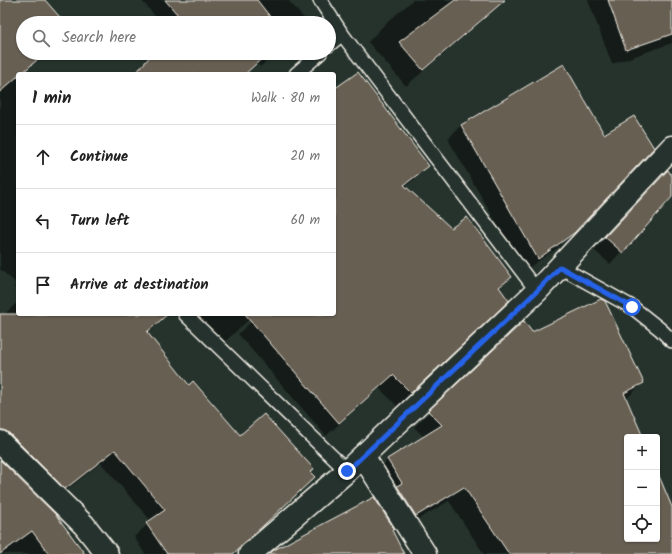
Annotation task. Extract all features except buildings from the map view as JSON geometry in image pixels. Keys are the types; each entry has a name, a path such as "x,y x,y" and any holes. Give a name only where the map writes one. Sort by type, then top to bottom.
{"street":[{"path":"250,554 347,471 537,291 672,147"},
{"path":"0,442 84,525 107,554"},
{"path":"363,456 425,554"}],"lane":[{"path":"320,0 330,16"},
{"path":"336,25 537,291"},
{"path":"336,39 342,34"},
{"path":"298,72 312,60"},
{"path":"560,267 632,307 661,330 672,341"},
{"path":"187,316 347,471"}],"route":[{"path":"347,471 537,291 560,267 632,307"}]}
